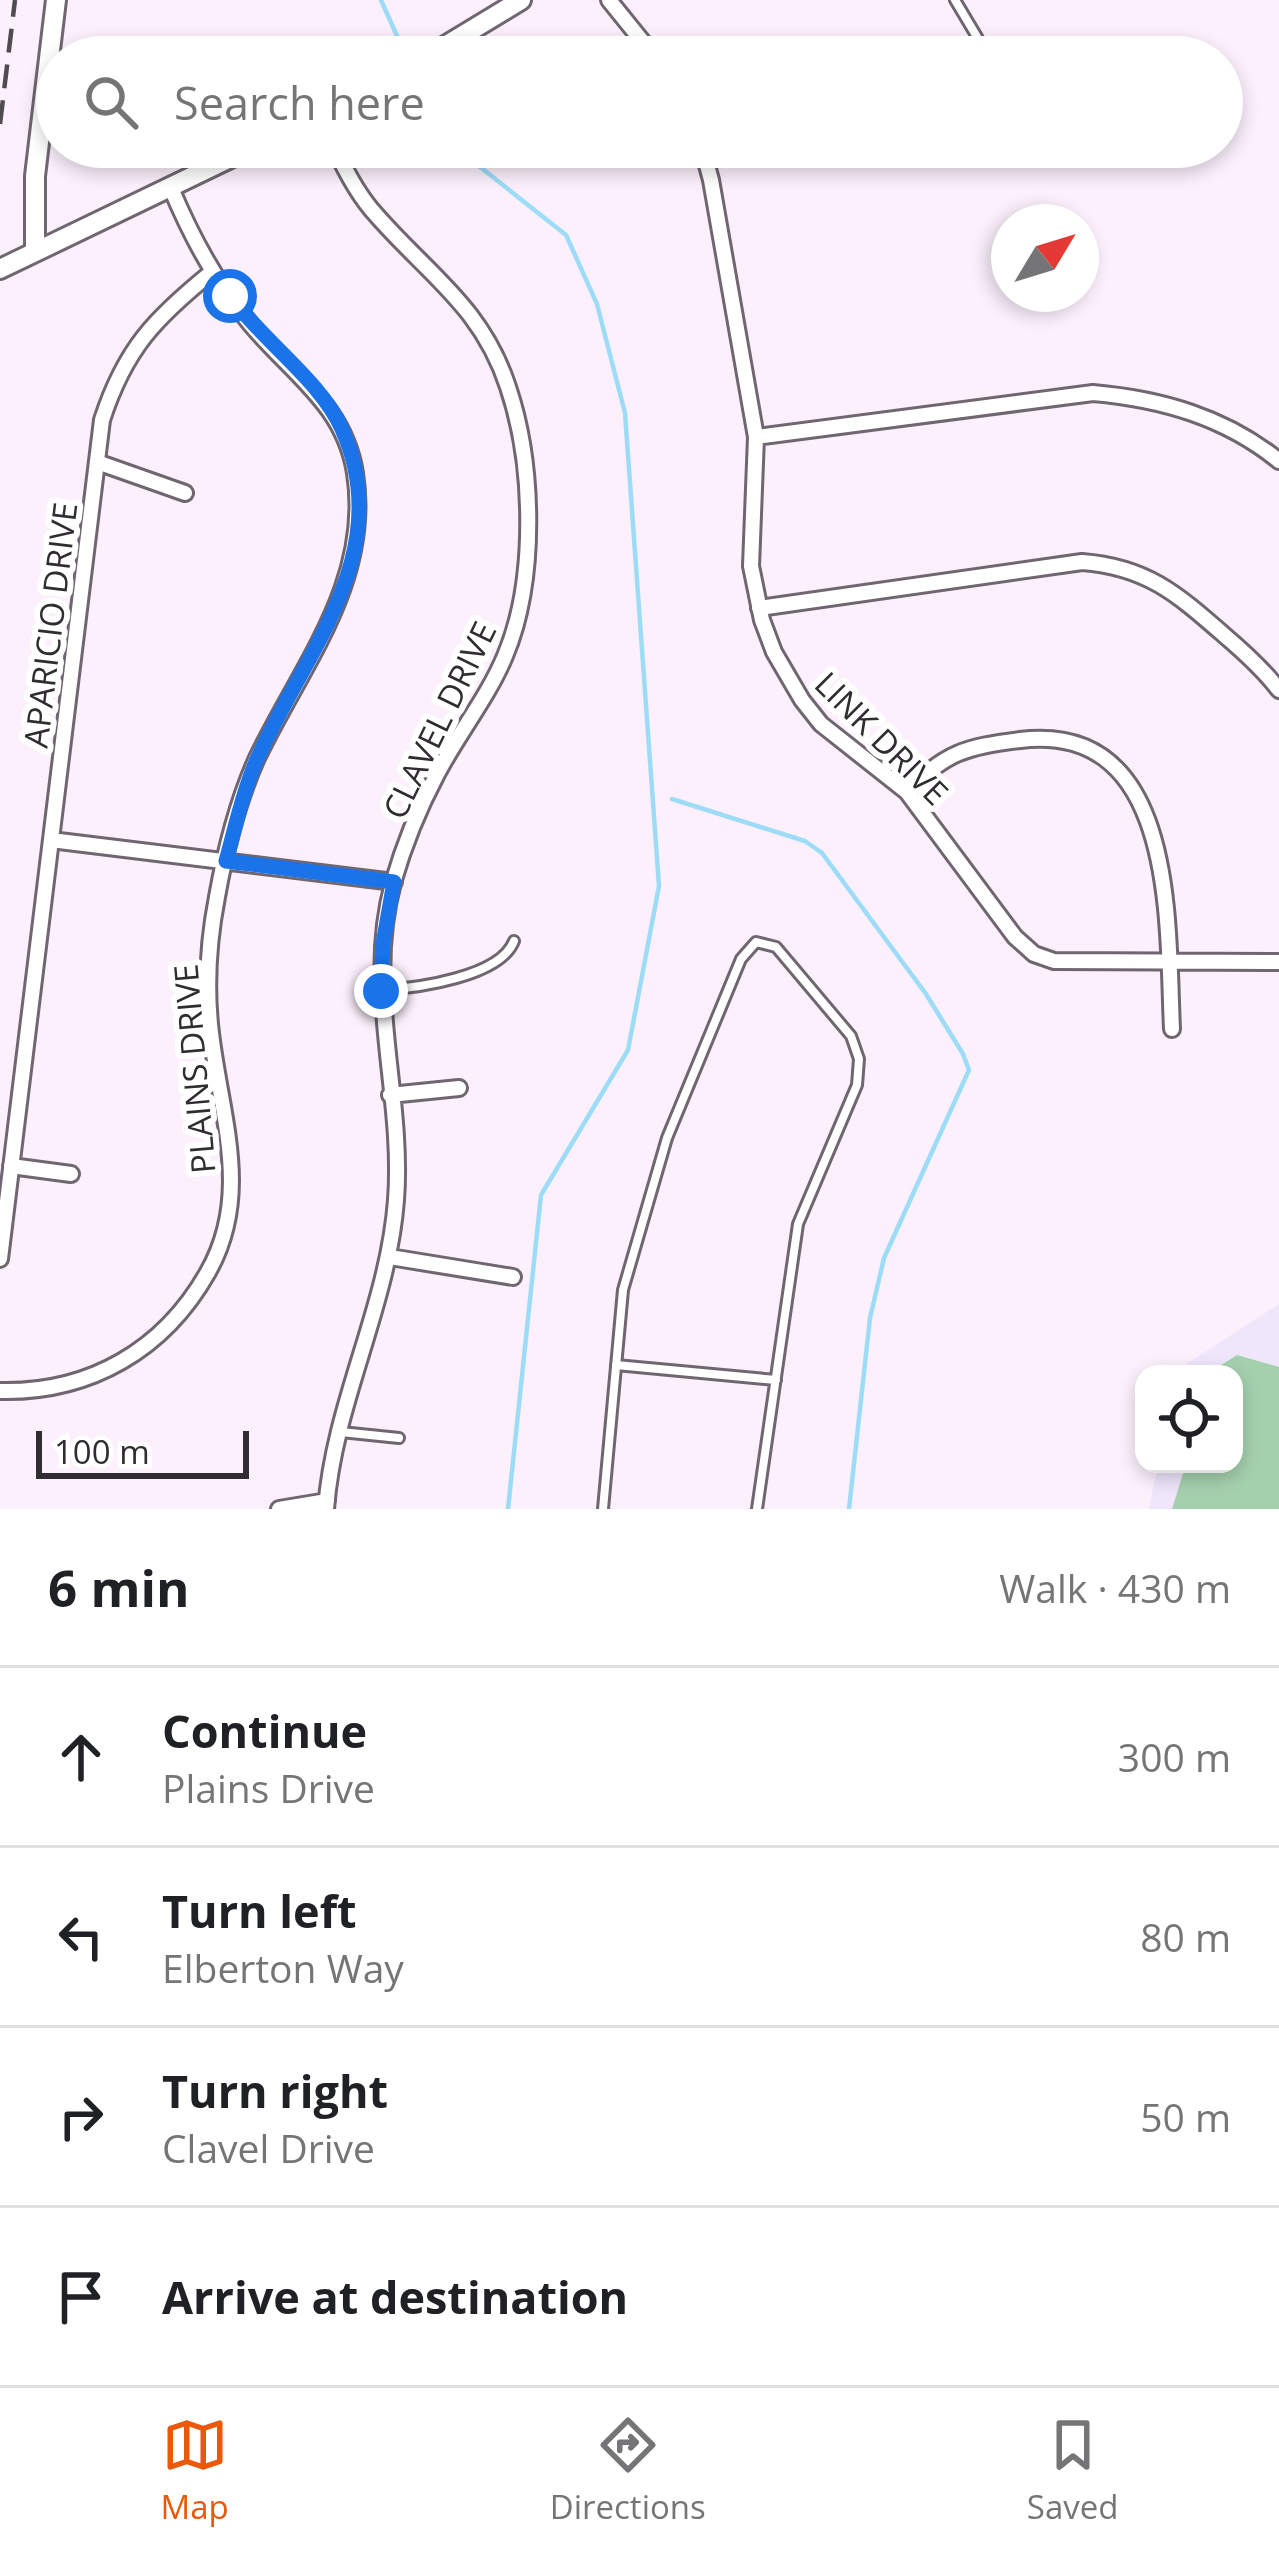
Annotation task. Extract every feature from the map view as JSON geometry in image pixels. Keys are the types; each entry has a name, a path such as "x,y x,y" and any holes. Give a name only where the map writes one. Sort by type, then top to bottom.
{"street":[{"path":"52,36 56,0"},
{"path":"462,36 521,0"},
{"path":"609,0 639,36"},
{"path":"35,252 37,168"},
{"path":"0,269 211,168"},
{"name":"CLAVEL DRIVE","path":"327,1505 352,1379 390,1257 397,1196 381,991 394,882 435,778 504,659 524,579 525,491 514,410 487,341 439,277 367,205 346,168"},
{"name":"LINK DRIVE","path":"708,168 756,437 750,546 759,608 774,652 802,700 858,757 907,792 1015,937 1034,954 1054,961 1279,962"},
{"name":"PLAINS DRIVE","path":"0,1391 37,1392 79,1382 131,1356 170,1327 211,1267 232,1195 231,1141 215,1061 209,985 212,922 254,765 346,584 358,508 352,457 333,413 308,380 248,320 212,272 171,188"},
{"name":"APARICIO DRIVE","path":"0,1259 102,420 131,351 163,312 212,272"},
{"path":"756,437 1093,393 1146,397 1178,407 1247,439 1279,461"},
{"path":"97,462 185,493"},
{"path":"759,608 1082,562 1111,565 1132,570 1172,591 1257,664 1279,690"},
{"path":"907,792 946,756 979,746 1062,740 1108,759 1134,793 1164,874 1172,1029"},
{"path":"51,840 394,882"},
{"path":"390,1095 459,1088"},
{"path":"11,1166 71,1174"},
{"path":"390,1257 513,1277"},
{"path":"279,1509 327,1505"}],"lane":[{"path":"955,0 976,36"},
{"path":"381,991 450,980 494,963 511,949 514,940"},
{"path":"603,1509 623,1290 668,1138 741,959 756,942 776,947 851,1036 859,1059 857,1085 798,1224 757,1509"},
{"path":"616,1365 776,1379"},
{"path":"340,1431 399,1438"}],"shaded area":[{"path":"1279,1304 1279,1509 1149,1509 1156,1473 1243,1473 1243,1365 1185,1365"}],"green space":[{"path":"1237,1355 1279,1367 1279,1509 1172,1509 1183,1473 1243,1473 1243,1365 1221,1365"}],"waterway":[{"path":"381,0 397,36"},
{"path":"481,168 566,235 597,304 625,413 659,886 628,1050 541,1195 508,1509"},
{"path":"672,799 805,841 822,853 926,994 969,1070 884,1258 870,1318 849,1509"}],"railway":[{"path":"0,124 15,0"}],"route":[{"path":"230,296 333,413 352,457 358,508 346,584 336,611 254,765 226,861 394,882 386,917 381,991"}]}
